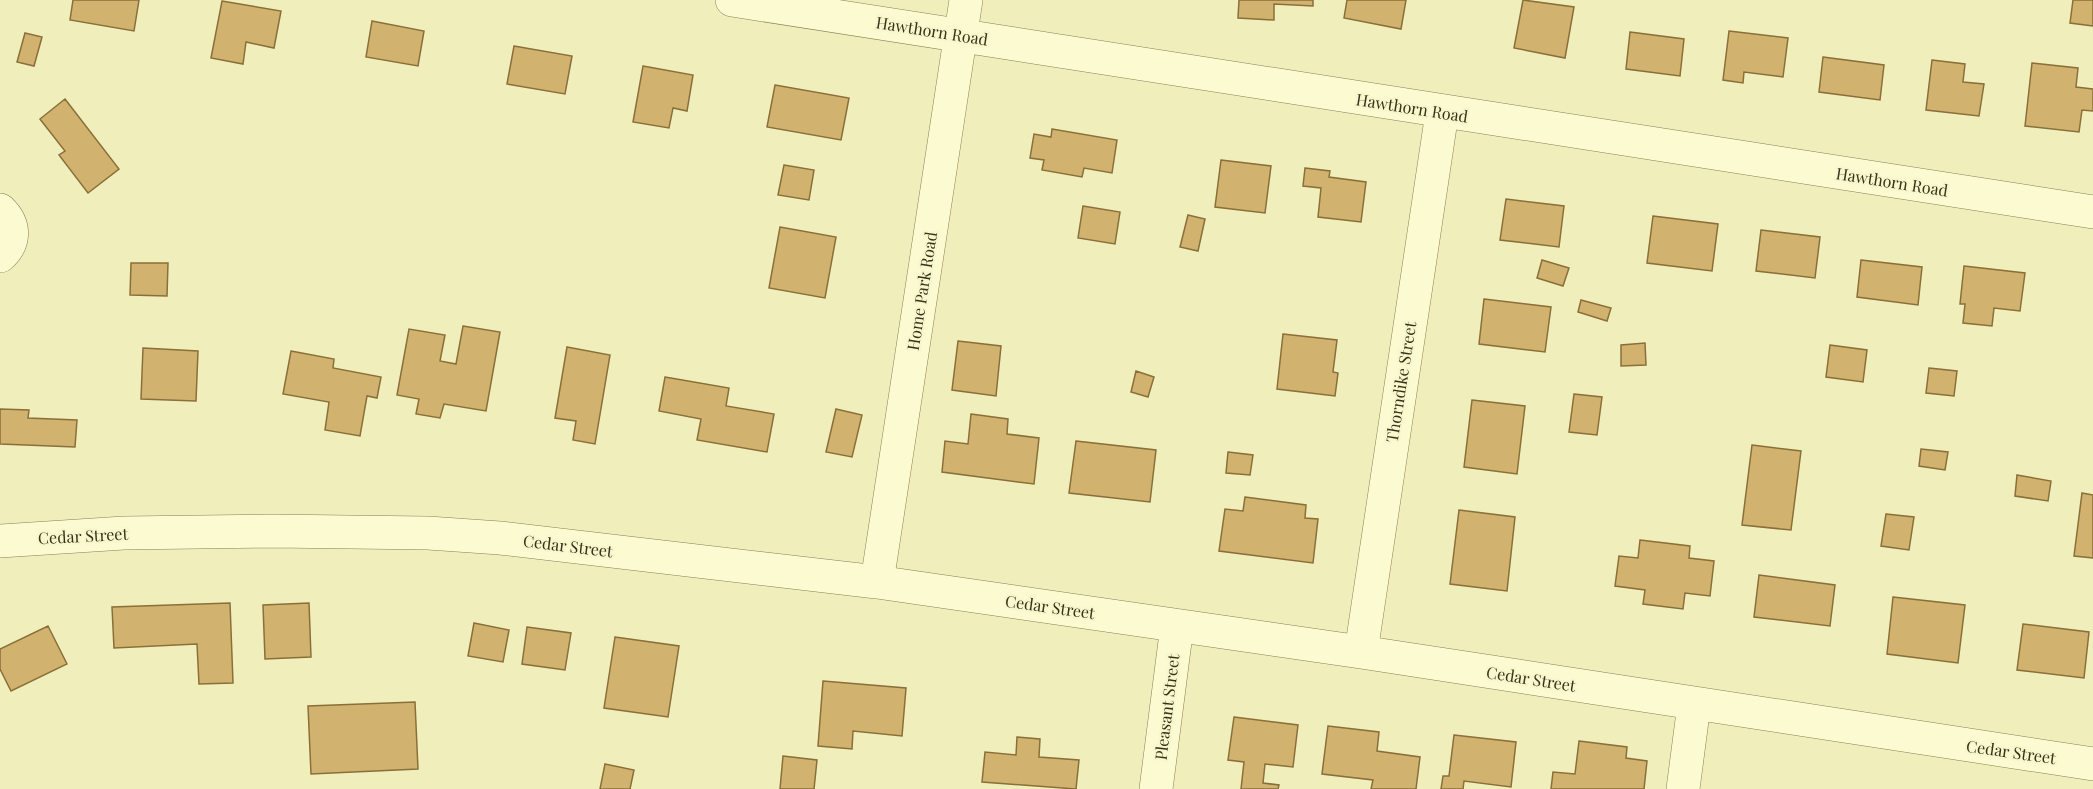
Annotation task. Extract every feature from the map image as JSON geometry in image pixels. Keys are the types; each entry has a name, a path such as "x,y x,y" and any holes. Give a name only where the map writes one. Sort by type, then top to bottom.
{"street":[{"name":"Hawthorn Road","path":"732,0 1442,113 2093,212"},
{"name":"Home Park Road","path":"877,582 966,0"},
{"name":"Thorndike Street","path":"1361,652 1442,113"},
{"path":"0,210 11,225 12,234 11,243 0,256"},
{"name":"Cedar Street","path":"0,541 193,531 428,533 500,538 877,582 1361,652 1694,705 2093,764"},
{"name":"Pleasant Street","path":"1156,789 1177,626"},
{"path":"1683,789 1694,705"}],"building":[{"path":"73,0 139,0 134,31 70,20"},
{"path":"1239,0 1313,0 1313,6 1274,4 1274,20 1238,18"},
{"path":"1347,0 1406,0 1401,29 1344,18"},
{"path":"1523,0 1574,7 1565,58 1514,48"},
{"path":"2073,0 2093,0 2093,26 2070,23"},
{"path":"222,1 281,11 274,48 246,42 243,64 211,58"},
{"path":"372,21 424,31 418,66 366,57"},
{"path":"1729,31 1788,38 1783,77 1744,72 1743,83 1723,80"},
{"path":"1630,32 1684,39 1680,76 1626,69"},
{"path":"25,33 42,37 34,66 17,62"},
{"path":"514,46 572,56 565,94 507,84"},
{"path":"1823,57 1884,65 1880,100 1819,92"},
{"path":"1932,60 1965,64 1963,82 1984,84 1979,116 1926,110"},
{"path":"2032,63 2078,68 2076,87 2093,89 2093,111 2082,110 2079,132 2025,126"},
{"path":"643,66 693,75 687,111 673,108 669,128 633,122"},
{"path":"775,85 849,98 841,140 767,127"},
{"path":"65,99 119,169 88,193 59,155 65,151 40,119"},
{"path":"1052,129 1117,140 1112,173 1084,168 1082,177 1042,170 1044,160 1030,158 1034,134 1051,137"},
{"path":"1221,160 1271,166 1265,213 1215,207"},
{"path":"784,165 814,170 809,200 778,195"},
{"path":"1305,168 1330,171 1329,177 1366,182 1361,222 1318,217 1321,188 1303,186"},
{"path":"1506,199 1564,206 1559,247 1500,240"},
{"path":"1083,206 1120,212 1115,244 1078,238"},
{"path":"1188,215 1205,219 1198,251 1180,247"},
{"path":"1653,216 1718,224 1712,271 1647,263"},
{"path":"780,227 836,237 825,298 769,288"},
{"path":"1761,230 1820,237 1815,278 1756,271"},
{"path":"1542,260 1569,268 1563,286 1537,278"},
{"path":"1861,260 1922,267 1918,305 1857,297"},
{"path":"131,263 168,263 167,296 130,295"},
{"path":"1964,266 2025,273 2020,311 1994,308 1992,326 1963,323 1965,304 1960,304"},
{"path":"1484,299 1551,307 1545,352 1479,344"},
{"path":"1581,300 1611,308 1607,321 1578,312"},
{"path":"463,326 500,332 486,411 444,404 440,418 416,414 419,399 397,395 409,329 445,335 440,361 456,364"},
{"path":"1283,334 1337,340 1333,372 1338,373 1335,396 1277,389"},
{"path":"958,341 1001,346 996,396 952,390"},
{"path":"1645,343 1646,365 1621,366 1621,345"},
{"path":"1830,345 1867,350 1863,382 1826,377"},
{"path":"567,347 610,355 595,444 573,440 576,421 555,418"},
{"path":"143,348 198,351 196,401 141,399"},
{"path":"291,351 334,359 333,368 381,377 377,398 367,396 360,436 325,430 329,402 283,394"},
{"path":"1929,368 1957,371 1954,396 1926,393"},
{"path":"1136,371 1154,377 1148,397 1131,392"},
{"path":"665,377 729,388 726,406 774,414 767,452 697,440 701,419 659,411"},
{"path":"1574,394 1602,397 1597,435 1569,432"},
{"path":"1472,400 1525,406 1517,474 1464,467"},
{"path":"0,409 29,410 28,418 77,420 75,447 0,444"},
{"path":"836,409 862,415 852,457 826,452"},
{"path":"971,414 1008,419 1007,434 1039,438 1034,484 942,472 945,441 968,444"},
{"path":"1076,441 1156,450 1150,502 1069,493"},
{"path":"1752,445 1801,451 1791,530 1742,525"},
{"path":"1921,449 1948,452 1945,470 1919,466"},
{"path":"1228,452 1253,455 1250,475 1226,473"},
{"path":"2017,475 2051,481 2048,501 2015,496"},
{"path":"2082,493 2093,495 2093,558 2074,556"},
{"path":"1245,497 1306,505 1305,518 1318,519 1313,563 1219,551 1225,509 1243,511"},
{"path":"1459,510 1515,517 1507,591 1450,584"},
{"path":"1886,514 1914,517 1909,550 1881,546"},
{"path":"1640,540 1690,546 1689,558 1714,561 1710,596 1685,593 1683,609 1643,604 1645,590 1615,586 1619,556 1638,558"},
{"path":"1759,575 1835,585 1830,626 1754,617"},
{"path":"1893,597 1965,605 1958,663 1887,654"},
{"path":"230,603 233,683 199,684 197,644 114,648 112,607"},
{"path":"309,603 311,657 265,659 263,605"},
{"path":"474,623 509,630 503,662 468,656"},
{"path":"2023,624 2089,632 2084,678 2017,670"},
{"path":"48,626 67,664 11,691 0,669 0,649"},
{"path":"527,627 571,633 565,670 522,664"},
{"path":"615,637 679,646 668,717 604,708"},
{"path":"823,681 906,688 902,736 853,731 852,749 818,746"},
{"path":"415,702 418,769 311,774 308,706"},
{"path":"1234,717 1298,725 1293,767 1265,764 1263,783 1279,785 1278,789 1241,789 1244,762 1228,760"},
{"path":"1328,726 1379,732 1377,751 1420,757 1416,789 1371,789 1373,780 1322,774"},
{"path":"1454,735 1516,742 1511,787 1464,781 1463,789 1441,789 1443,776 1449,776"},
{"path":"1017,737 1040,739 1039,757 1079,760 1076,789 982,782 985,752 1016,755"},
{"path":"1579,741 1627,747 1626,758 1647,761 1644,789 1551,789 1553,772 1575,774"},
{"path":"783,756 817,760 814,789 780,789"},
{"path":"605,764 634,770 630,789 600,789"}]}
